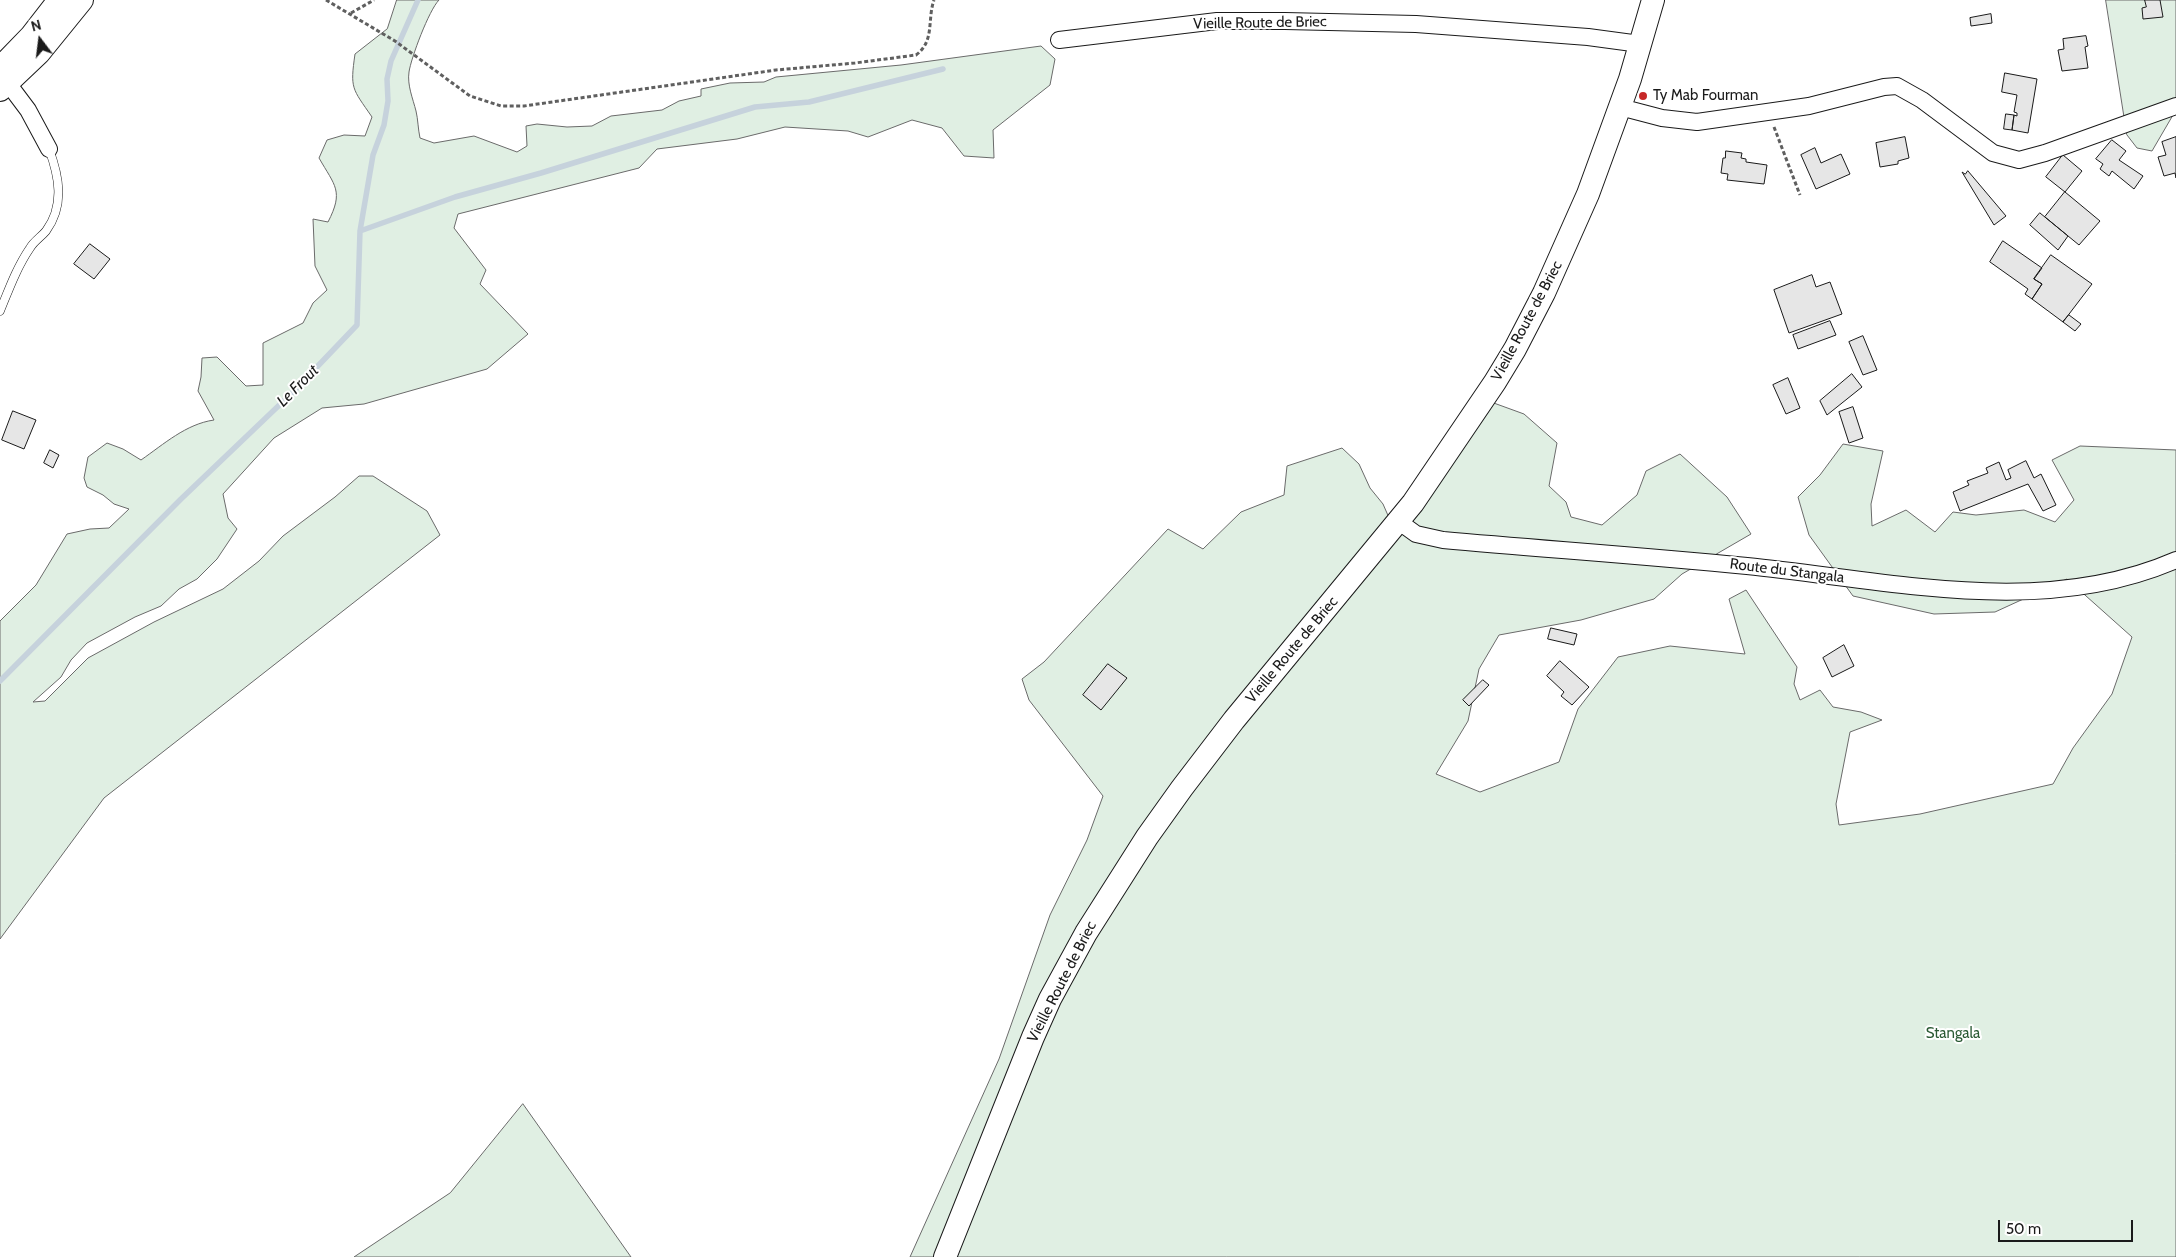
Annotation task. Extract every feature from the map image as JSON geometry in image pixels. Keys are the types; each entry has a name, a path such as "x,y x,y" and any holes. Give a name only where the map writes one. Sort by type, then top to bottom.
{"street":[{"path":"2,78 31,36 60,0"},
{"path":"2,78 57,33 82,0"},
{"name":"Vieille Route de Briec","path":"945,1257 1032,1037 1050,999 1086,933 1156,824 1182,788 1234,720 1398,521 1434,474 1495,382 1530,321 1585,201 1620,107 1653,0"},
{"name":"Vieille Route de Briec","path":"1060,40 1208,22 1285,21 1416,24 1588,37 1640,44"},
{"path":"2,78 28,110 49,149"},
{"path":"1620,107 1662,118 1698,122 1809,106 1884,87 1897,86 1922,100 1993,153 2019,160 2045,153 2176,106"},
{"name":"Route du Stangala","path":"1398,521 1416,534 1443,540 1747,566 1926,588 1969,591 2006,591 2079,586 2134,577 2176,560"}],"lane":[{"path":"0,311 18,269 31,246 46,231 57,209 58,178 49,149"}],"path":[{"path":"326,0 395,41 470,96 501,106 524,106 767,72 916,55 923,50 928,42 930,11 934,0"},
{"path":"351,14 374,0"},
{"path":"1768,112 1800,195"}],"green space":[{"path":"397,0 439,0 430,13 421,34 409,72 420,138 434,143 474,136 517,152 527,146 526,126 537,124 567,127 592,126 611,116 662,110 679,101 701,96 701,89 730,83 764,82 776,77 901,65 1041,46 1055,59 1050,85 993,130 994,158 964,156 942,128 912,120 868,137 848,131 785,127 737,139 657,149 639,168 458,214 454,228 486,270 480,284 528,334 487,369 364,404 322,408 274,438 223,494 228,518 237,529 217,559 197,579 179,589 161,606 135,617 87,643 71,660 61,677 33,702 45,701 88,658 154,622 223,589 259,561 283,536 335,497 359,476 373,476 427,511 440,535 104,798 0,939 0,621 36,585 67,534 90,529 109,528 129,509 114,504 103,495 87,487 84,478 88,457 107,443 123,449 141,460 185,430 214,420 198,391 202,358 217,357 246,386 263,385 263,343 303,323 313,303 327,290 315,266 313,219 328,222 336,203 336,189 319,158 327,140 344,135 365,136 372,117 354,88 355,54 387,29"},
{"path":"2106,0 2176,0 2176,114 2173,115 2152,151 2137,148 2127,135"},
{"name":"Stangala","path":"1491,402 1524,414 1557,443 1549,486 1566,502 1571,517 1602,525 1637,495 1646,471 1680,454 1727,497 1751,534 1682,574 1654,599 1581,620 1499,635 1479,669 1468,721 1436,774 1480,792 1559,762 1578,709 1618,657 1670,646 1745,654 1729,599 1746,590 1797,667 1794,684 1800,700 1820,690 1833,707 1861,712 1882,720 1850,732 1836,804 1839,825 1920,814 2053,784 2073,748 2112,694 2132,637 2067,579 1995,612 1934,614 1853,596 1809,535 1798,497 1820,475 1843,444 1883,451 1871,504 1872,526 1906,510 1935,532 1953,512 1976,515 2024,510 2055,522 2074,500 2052,460 2080,446 2176,450 2176,1257 910,1257 999,1059 1050,915 1087,840 1103,796 1029,700 1022,679 1044,662 1168,529 1203,549 1241,512 1284,495 1287,466 1342,448 1359,464 1370,488 1383,504 1397,536"},
{"path":"523,1104 631,1257 354,1257 450,1193"}],"building":[{"path":"2145,0 2160,0 2163,17 2143,19 2142,8 2146,7"},
{"path":"1991,14 1992,23 1971,26 1970,18"},
{"path":"2086,36 2088,46 2085,47 2088,68 2062,71 2058,50 2064,49 2063,39"},
{"path":"2005,73 2037,79 2028,133 2012,130 2014,115 2017,116 2017,113 2014,112 2017,95 2002,92"},
{"path":"2006,114 2014,115 2012,130 2004,129"},
{"path":"1905,137 1909,158 1898,161 1898,164 1880,167 1876,143"},
{"path":"2176,137 2176,178 2175,173 2164,176 2158,157 2166,155 2162,142"},
{"path":"2112,140 2126,151 2119,160 2143,176 2134,189 2112,171 2109,176 2100,169 2103,164 2096,159"},
{"path":"1815,148 1821,163 1841,154 1850,174 1816,189 1801,155"},
{"path":"1726,151 1742,153 1741,158 1746,159 1746,162 1767,165 1764,184 1727,180 1728,174 1721,173"},
{"path":"2063,155 2082,171 2065,192 2046,177"},
{"path":"1968,171 2006,216 1994,225 1962,172 1965,174"},
{"path":"2065,192 2100,221 2079,245 2045,217"},
{"path":"2040,213 2068,236 2058,250 2030,225"},
{"path":"2003,241 2042,268 2034,279 2042,284 2032,299 2025,294 2028,289 1990,262"},
{"path":"90,244 110,259 94,279 74,264"},
{"path":"2051,255 2092,284 2063,322 2032,299 2042,284 2034,279"},
{"path":"1812,275 1816,287 1830,282 1842,314 1789,333 1774,290"},
{"path":"2069,315 2081,324 2075,331 2063,322"},
{"path":"1830,321 1836,335 1798,349 1793,335"},
{"path":"1863,336 1877,370 1863,375 1849,342"},
{"path":"1852,374 1862,387 1827,415 1820,401"},
{"path":"1788,378 1800,408 1786,414 1773,385"},
{"path":"1853,407 1863,438 1849,443 1839,412"},
{"path":"13,411 36,420 24,449 2,440"},
{"path":"50,450 59,455 53,468 44,463"},
{"path":"2026,461 2034,478 2041,474 2056,505 2043,511 2028,484 1960,511 1953,492 1969,485 1967,481 1988,473 1986,468 1999,462 2006,480 2011,478 2008,470"},
{"path":"1551,628 1577,634 1574,645 1548,639"},
{"path":"1844,645 1854,666 1832,677 1823,658"},
{"path":"1560,661 1589,687 1572,705 1561,696 1564,692 1547,676"},
{"path":"1108,664 1127,678 1101,710 1083,695"},
{"path":"1483,680 1489,685 1469,706 1463,700"}],"waterway":[{"name":"Le Frout","path":"0,681 181,499 294,391 357,325 360,231 373,155 384,125 388,101 387,79 391,61 418,0"},
{"path":"360,231 455,197 541,173 755,107 809,102 943,69"}],"place":[{"name":"Ty Mab Fourman","path":"1643,96"}]}
